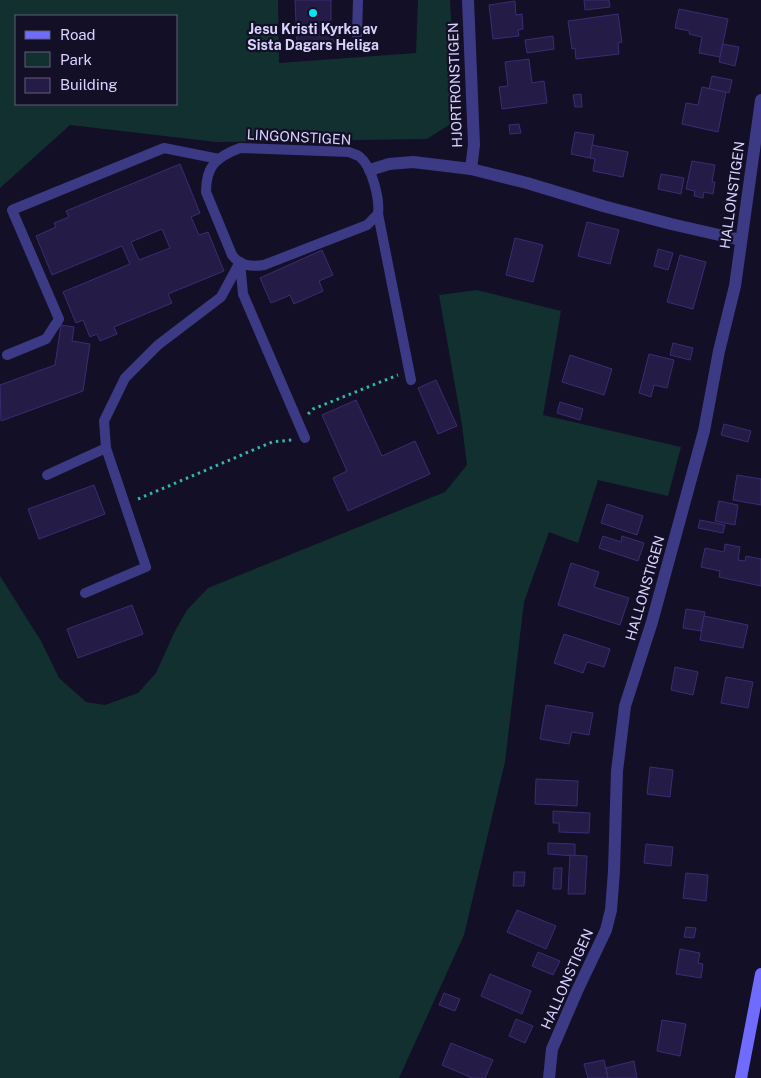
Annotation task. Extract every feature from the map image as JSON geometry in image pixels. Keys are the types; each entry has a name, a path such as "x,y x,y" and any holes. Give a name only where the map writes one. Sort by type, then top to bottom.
{"main road":[{"path":"742,1078 761,974"}],"street":[{"name":"HJORTRONSTIGEN","path":"468,0 474,145 471,169"},
{"name":"HALLONSTIGEN","path":"549,1078 552,1049 606,930 611,910 617,771 625,706 652,622 704,431 735,286 761,100"},
{"path":"370,170 389,164 412,162 471,169 528,183 671,224 741,240"}],"lane":[{"path":"357,35 358,0"},
{"path":"7,355 46,339 59,320 12,210 164,148 219,159"},
{"name":"LINGONSTIGEN","path":"219,159 224,154 240,148 349,152 360,157 370,170"},
{"path":"219,159 211,167 206,182 206,192 232,255 240,262 251,267 264,265 367,225 378,214"},
{"path":"370,170 379,206 378,214 410,375"},
{"path":"240,262 243,294 305,438"},
{"path":"85,594 146,567 106,448 104,421 125,378 158,345 221,297 240,262"},
{"path":"47,475 106,448"}],"path":[{"path":"299,424 313,409 410,375"},
{"path":"125,504 272,442 305,438"}],"green space":[{"path":"0,0 278,0 279,63 416,53 418,0 450,0 457,120 427,139 216,142 70,125 0,188"},
{"path":"477,290 561,311 543,415 681,447 668,496 598,480 578,543 549,532 524,602 505,762 464,935 399,1078 0,1078 0,576 41,641 59,678 86,702 105,705 138,693 156,673 174,633 187,610 208,588 445,492 467,465 462,425 439,295"}],"building":[{"name":"Jesu Kristi Kyrka av Sista Dagars Heliga","path":"295,0 331,0 331,26 338,26 339,42 297,43"},
{"path":"584,0 609,0 610,7 585,10"},
{"path":"515,1 516,15 522,14 523,29 518,30 519,36 493,39 489,5"},
{"path":"679,9 728,19 720,57 699,53 702,37 689,34 690,31 675,28"},
{"path":"618,14 622,42 618,43 619,54 576,59 575,48 572,49 568,21"},
{"path":"553,36 554,49 527,53 525,40"},
{"path":"723,44 739,47 735,66 719,62"},
{"path":"529,59 532,83 544,81 547,103 502,109 499,87 508,86 505,62"},
{"path":"712,76 732,80 729,93 709,89"},
{"path":"702,87 726,92 718,132 682,124 686,103 698,105"},
{"path":"581,94 582,107 575,107 573,95"},
{"path":"519,124 521,133 510,134 509,125"},
{"path":"575,132 594,135 590,158 571,154"},
{"path":"592,145 628,152 623,177 593,171 595,159 590,158"},
{"path":"692,161 715,165 712,182 715,182 713,194 704,192 703,198 694,196 695,191 686,189"},
{"path":"180,164 200,213 191,217 199,235 208,232 224,271 168,294 172,303 114,327 117,334 100,341 97,334 90,337 83,320 76,323 63,292 130,264 122,246 52,275 36,236 56,227 54,223 69,217 66,211","holes":["162,229 170,248 139,260 131,242"]},
{"path":"661,174 684,178 681,194 658,189"},
{"path":"587,222 619,230 610,264 578,256"},
{"path":"515,238 543,245 533,282 506,275"},
{"path":"658,249 673,253 668,270 654,266"},
{"path":"322,250 333,275 319,281 323,291 294,304 290,295 271,303 260,278"},
{"path":"680,255 706,262 693,309 667,302"},
{"path":"61,325 74,327 72,341 90,344 83,391 1,421 0,385 55,365"},
{"path":"673,343 693,348 690,360 670,355"},
{"path":"649,354 674,360 667,388 654,385 651,397 639,393"},
{"path":"570,355 612,369 604,395 562,382"},
{"path":"436,380 457,426 438,434 418,388"},
{"path":"356,400 382,456 415,441 430,474 348,511 333,478 347,471 322,415"},
{"path":"560,402 583,409 580,420 557,413"},
{"path":"724,424 751,431 748,442 721,435"},
{"path":"737,475 761,479 761,505 733,500"},
{"path":"94,485 105,514 39,539 28,509"},
{"path":"719,501 738,505 735,525 715,521"},
{"path":"607,504 643,516 637,535 601,523"},
{"path":"700,520 725,525 723,533 698,528"},
{"path":"603,536 621,542 622,536 644,543 638,561 599,548"},
{"path":"725,544 740,547 738,560 745,561 746,556 761,559 761,586 719,577 720,571 701,567 705,548 724,552"},
{"path":"571,563 599,572 594,587 629,598 620,625 558,605"},
{"path":"132,605 143,634 78,658 67,629"},
{"path":"686,609 705,612 701,631 683,628"},
{"path":"704,616 748,625 743,648 700,640"},
{"path":"564,634 610,649 604,667 587,662 583,673 554,663"},
{"path":"675,667 698,672 693,695 671,690"},
{"path":"726,677 753,682 748,708 721,703"},
{"path":"546,705 593,713 589,735 572,732 569,744 540,739"},
{"path":"650,767 673,770 670,797 647,794"},
{"path":"536,779 578,781 577,806 535,804"},
{"path":"553,811 590,813 589,833 559,832 559,823 553,823"},
{"path":"548,843 575,844 575,856 548,854"},
{"path":"646,844 673,847 671,866 644,863"},
{"path":"570,855 587,856 585,894 568,894"},
{"path":"554,868 562,868 561,889 553,889"},
{"path":"514,872 525,872 524,886 513,886"},
{"path":"686,873 708,875 706,901 683,898"},
{"path":"517,910 556,926 546,949 507,932"},
{"path":"686,927 696,928 694,938 684,937"},
{"path":"680,949 700,953 698,963 703,964 701,978 676,974"},
{"path":"538,952 560,961 553,975 532,966"},
{"path":"490,974 531,991 522,1014 481,996"},
{"path":"444,993 460,999 455,1011 439,1005"},
{"path":"516,1019 533,1026 525,1043 509,1036"},
{"path":"662,1020 686,1024 680,1056 657,1051"},
{"path":"451,1043 493,1060 485,1078 472,1078 442,1065"},
{"path":"604,1060 608,1078 588,1078 584,1064"},
{"path":"634,1061 637,1078 608,1078 606,1068"}],"place":[{"name":"Jesu Kristi Kyrka av Sista Dagars Heliga","path":"313,13"}]}
